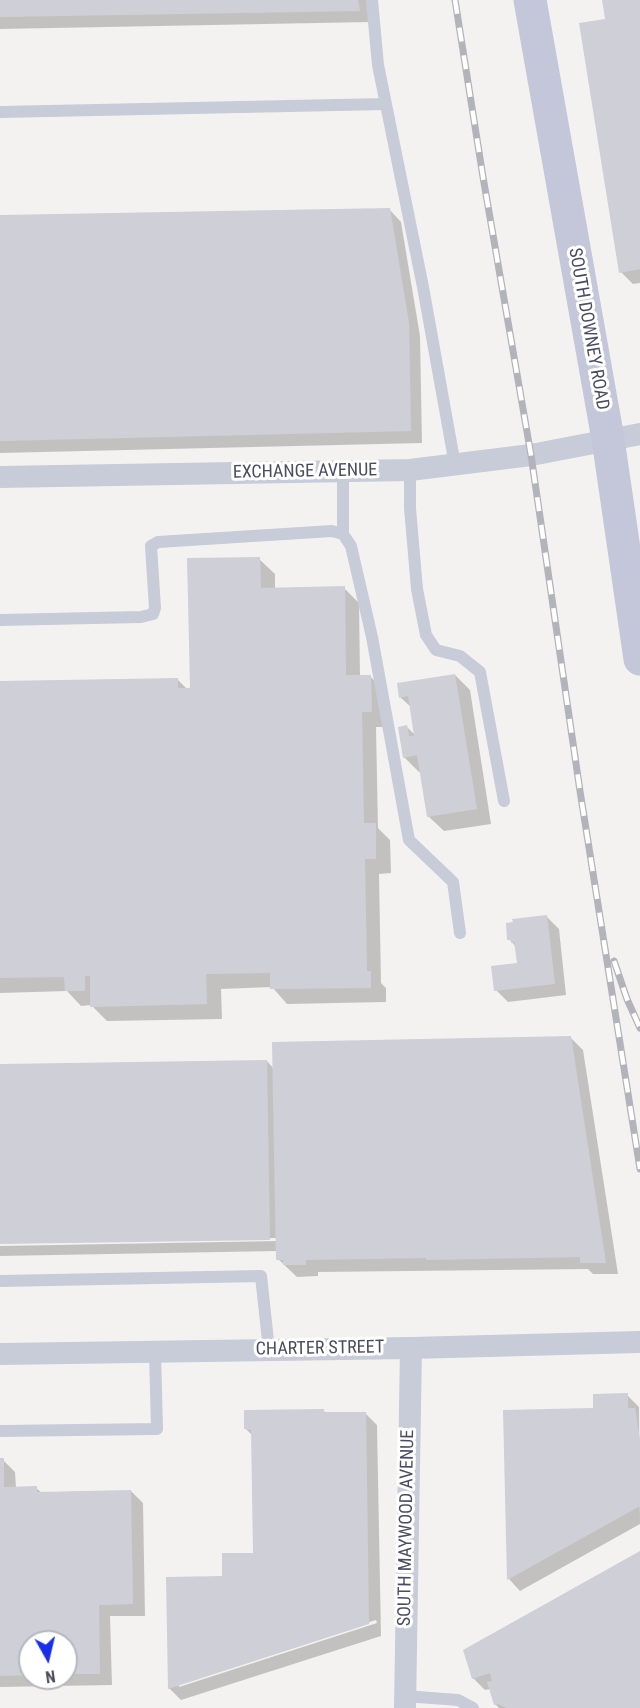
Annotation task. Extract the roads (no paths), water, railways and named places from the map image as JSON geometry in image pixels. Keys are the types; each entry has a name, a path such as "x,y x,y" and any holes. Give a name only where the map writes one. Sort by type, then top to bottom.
{"main road":[{"name":"SOUTH DOWNEY ROAD","path":"530,0 608,439 640,659"}],"street":[{"name":"EXCHANGE AVENUE","path":"0,477 410,470 531,455 640,434"},
{"name":"CHARTER STREET","path":"0,1354 640,1342"},
{"name":"SOUTH MAYWOOD AVENUE","path":"404,1702 411,1348"}],"lane":[{"path":"372,0 378,65 423,287 455,465"},
{"path":"0,112 386,104"},
{"path":"410,470 410,508 417,589 426,634 436,650 460,656 480,672 504,801"},
{"path":"343,471 343,534 351,546 372,637 410,840 453,882 460,933"},
{"path":"0,620 141,617 153,614 156,608 151,546 158,542 332,531 343,534"},
{"path":"0,1281 261,1276 269,1350"},
{"path":"0,1431 157,1430 155,1352"},
{"path":"404,1702 458,1700 473,1708"}],"railway":[{"path":"455,0 531,455 580,791 640,1169"},
{"path":"614,961 640,1028"}]}
